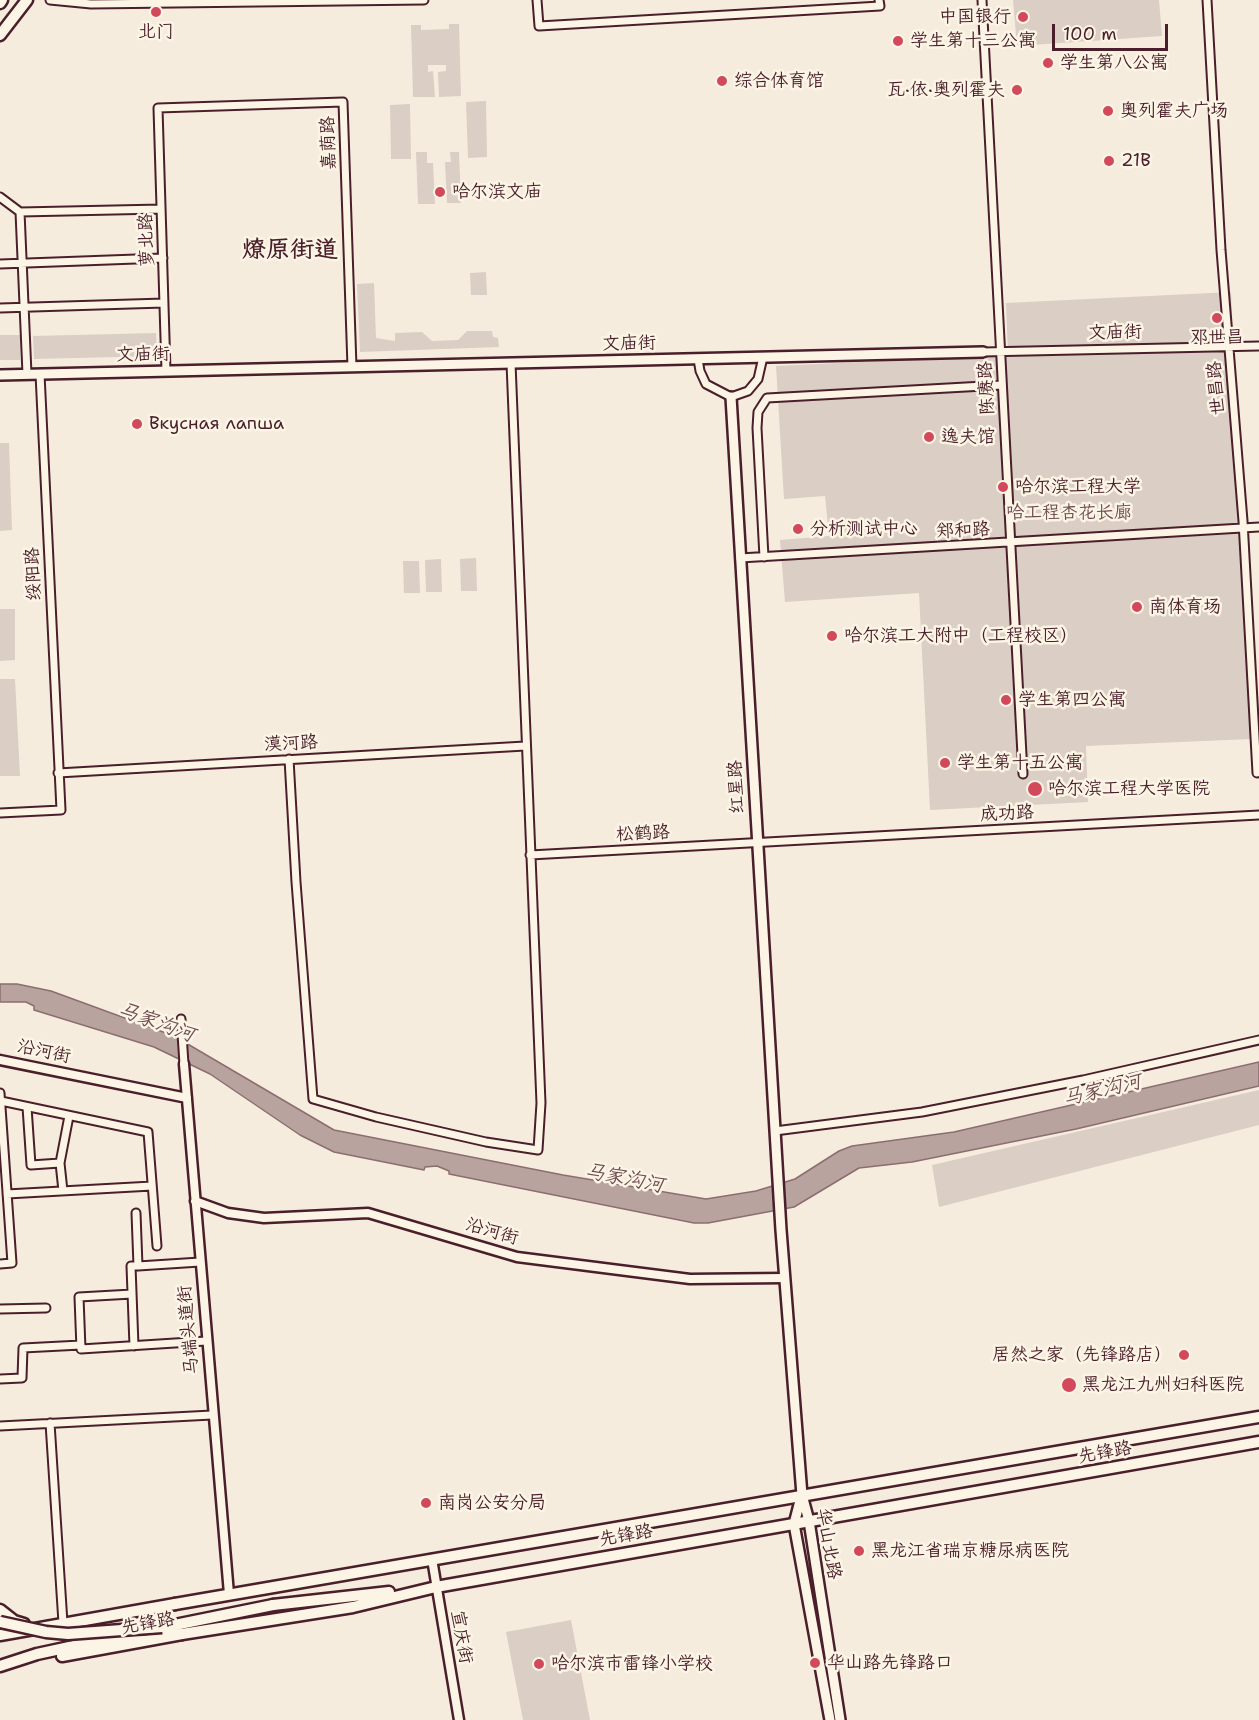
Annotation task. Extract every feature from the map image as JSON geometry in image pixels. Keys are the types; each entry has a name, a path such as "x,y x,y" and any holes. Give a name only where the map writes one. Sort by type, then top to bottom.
{"main road":[{"path":"0,34 27,0"},
{"name":"文庙街","path":"0,375 983,352"},
{"name":"红星路","path":"731,397 774,1131 802,1495"},
{"name":"先锋路","path":"0,1635 1259,1417"},
{"name":"先锋路","path":"0,1667 182,1634 353,1607 436,1587 1259,1442"},
{"name":"华山北路","path":"802,1495 809,1521 840,1720"},
{"name":"华山北路","path":"802,1495 794,1524 830,1720"},
{"path":"0,1667 37,1654 273,1605 436,1587"},
{"path":"0,1610 14,1621 39,1628"},
{"path":"0,1622 46,1632 68,1634 162,1627"}],"street":[{"path":"50,0 91,4 424,0"},
{"path":"537,0 539,26 880,6 879,0"},
{"name":"陈赓路","path":"982,0 1023,774"},
{"name":"世昌路","path":"1208,0 1221,250 1244,528 1257,773"},
{"name":"嘉荫路","path":"158,108 343,102 352,367"},
{"name":"萝北路","path":"158,108 166,371"},
{"path":"0,196 20,212 161,209"},
{"path":"20,212 27,374"},
{"path":"0,264 162,258"},
{"path":"0,308 164,303"},
{"name":"文庙街","path":"983,352 1259,346"},
{"path":"698,359 706,384 731,397 748,391 758,379 763,357"},
{"path":"289,759 313,1099 475,1139 538,1150 542,1104 525,746 511,363"},
{"name":"绥阳路","path":"0,813 61,810 40,374"},
{"path":"764,557 757,428 758,412 767,398 775,395 1002,386"},
{"name":"郑和路","path":"740,558 1259,527"},
{"path":"1249,625 1259,624"},
{"name":"漠河路","path":"58,773 525,746"},
{"name":"成功路","path":"757,843 1259,815"},
{"name":"松鹤路","path":"530,855 757,843"},
{"path":"181,1020 184,1064"},
{"path":"774,1131 922,1112 1083,1080 1259,1040"},
{"name":"沿河街","path":"0,1060 187,1098"},
{"name":"马端头道街","path":"184,1064 229,1594"},
{"path":"0,1093 12,1263 0,1264"},
{"path":"1,1101 148,1132 157,1246"},
{"path":"27,1107 31,1165 60,1163"},
{"path":"63,1191 60,1163 69,1116"},
{"path":"7,1194 152,1186"},
{"name":"沿河街","path":"195,1200 228,1213 264,1218 368,1213 517,1257 690,1280 784,1278"},
{"path":"136,1213 138,1266"},
{"path":"134,1346 131,1266 200,1262"},
{"path":"132,1294 79,1297 81,1350 206,1341"},
{"path":"0,1309 45,1308"},
{"path":"0,1379 22,1378 23,1348 81,1345"},
{"path":"0,1426 212,1415"},
{"path":"50,1423 63,1623"},
{"name":"宣庆街","path":"432,1559 459,1720"}],"green space":[{"path":"1013,0 1159,0 1162,36 1017,46"},
{"path":"449,24 459,24 461,96 439,97 438,72 446,71 446,65 428,65 428,72 433,71 435,97 413,97 411,25 421,25 421,30 449,29"},
{"path":"486,101 487,157 468,158 466,102"},
{"path":"410,104 411,159 391,159 390,105"},
{"path":"416,152 427,152 427,163 433,163 435,204 418,204"},
{"path":"450,152 459,152 461,203 447,203 445,162 451,162"},
{"path":"486,272 487,295 471,295 470,273"},
{"path":"374,283 376,338 395,341 395,333 422,332 432,341 458,340 467,331 492,331 493,337 498,338 499,347 360,352 357,284"},
{"name":"哈工程杏花长廊","path":"1231,292 1251,739 1086,746 1088,802 930,810 919,593 785,602 780,540 829,536 825,496 784,499 776,366 1008,355 1006,303"},
{"path":"156,333 157,356 34,359 33,336"},
{"path":"0,335 20,335 20,360 0,360"},
{"path":"0,443 9,443 12,530 0,531"},
{"path":"476,558 477,591 461,591 460,559"},
{"path":"441,559 442,592 426,592 425,560"},
{"path":"403,561 419,561 420,593 404,593"},
{"path":"0,609 15,609 15,660 0,661"},
{"path":"0,679 15,679 20,776 0,776"},
{"path":"1259,1090 1259,1125 939,1207 932,1165"},
{"path":"571,1620 590,1720 523,1720 506,1632"}],"shaded area":[{"path":"0,984 17,984 51,991 174,1036 334,1130 563,1175 706,1199 756,1191 795,1179 839,1151 852,1146 954,1132 1259,1062 1259,1086 1076,1129 912,1162 859,1168 794,1207 708,1223 694,1223 449,1174 449,1171 437,1166 425,1167 424,1170 334,1152 300,1135 210,1074 154,1047 34,1010 34,1006 26,1002 0,1002"}],"place":[{"name":"北门","path":"156,12"},
{"name":"中国银行","path":"1023,17"},
{"name":"学生第十三公寓","path":"898,41"},
{"name":"学生第八公寓","path":"1048,63"},
{"name":"综合体育馆","path":"722,81"},
{"name":"瓦·依·奥列霍夫","path":"1017,90"},
{"name":"奥列霍夫广场","path":"1108,111"},
{"name":"21B","path":"1109,161"},
{"name":"哈尔滨文庙","path":"440,192"},
{"name":"邓世昌","path":"1217,318"},
{"name":"Вкусная лапша","path":"137,424"},
{"name":"逸夫馆","path":"929,437"},
{"name":"哈尔滨工程大学","path":"1003,487"},
{"name":"分析测试中心","path":"798,529"},
{"name":"南体育场","path":"1137,607"},
{"name":"哈尔滨工大附中（工程校区）","path":"832,636"},
{"name":"学生第四公寓","path":"1006,700"},
{"name":"学生第十五公寓","path":"945,763"},
{"name":"哈尔滨工程大学医院","path":"1035,789"},
{"name":"居然之家（先锋路店）","path":"1184,1355"},
{"name":"黑龙江九州妇科医院","path":"1069,1385"},
{"name":"南岗公安分局","path":"426,1503"},
{"name":"黑龙江省瑞京糖尿病医院","path":"859,1551"},
{"name":"华山路先锋路口","path":"815,1663"},
{"name":"哈尔滨市雷锋小学校","path":"539,1664"}],"district":[{"name":"燎原街道","path":"290,251"}],"water label":[{"name":"马家沟河","path":"156,1023"},
{"name":"马家沟河","path":"1102,1091"},
{"name":"马家沟河","path":"624,1179"}]}
